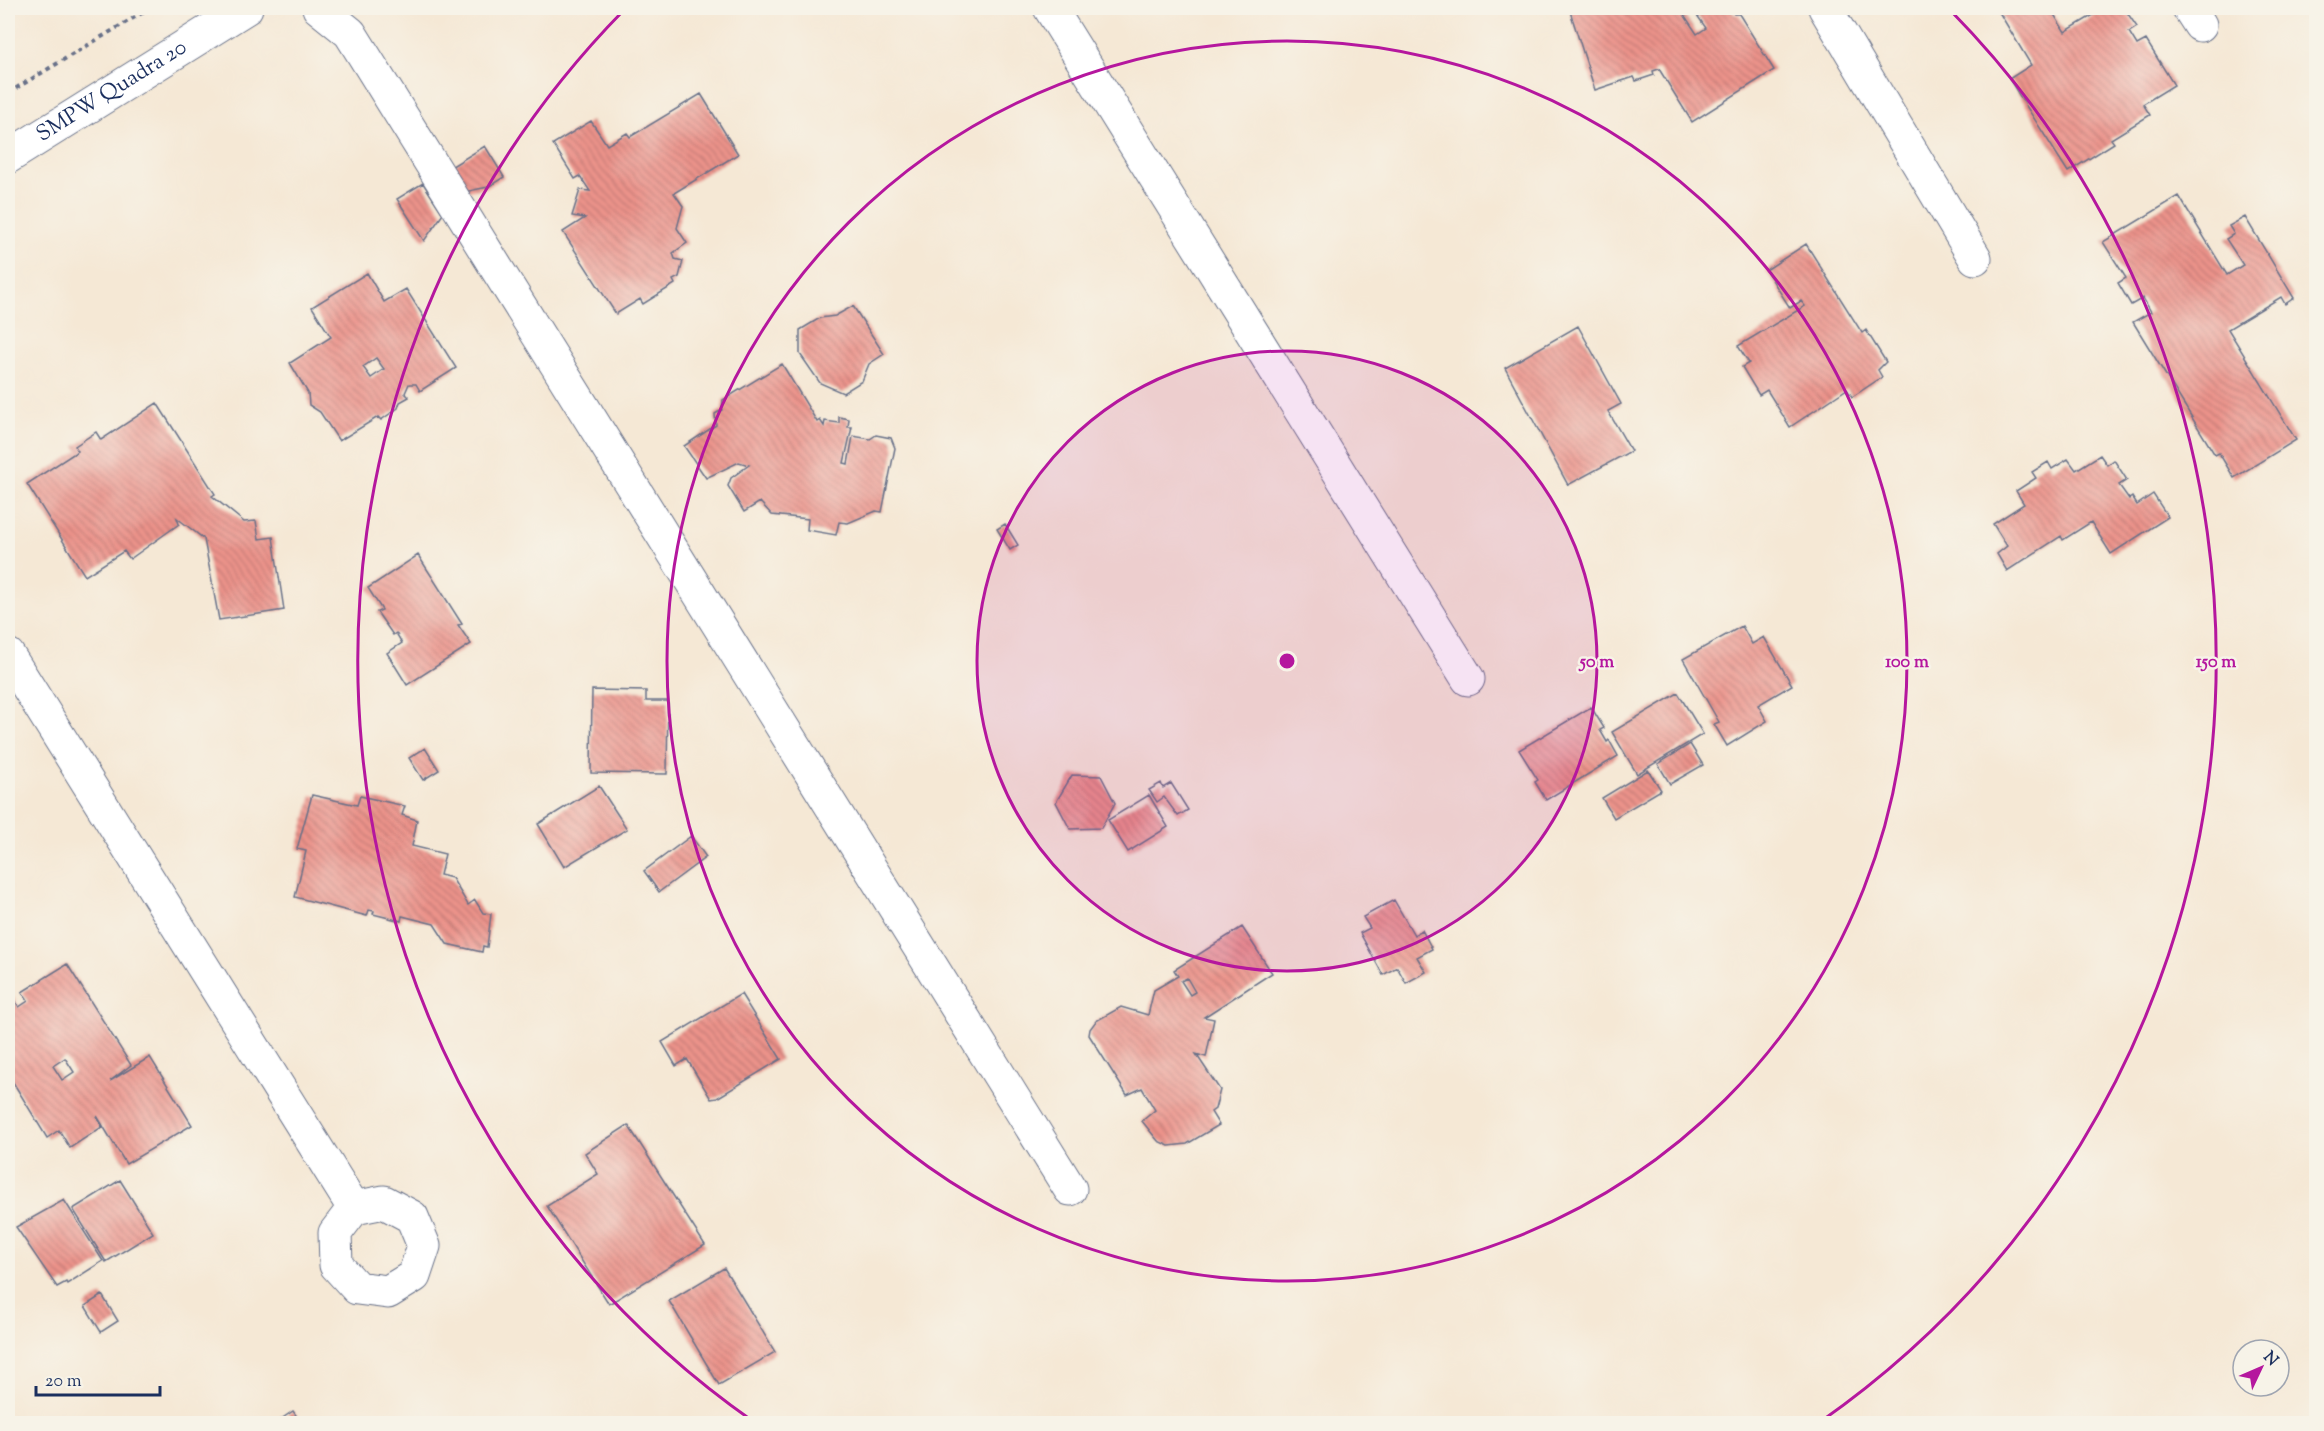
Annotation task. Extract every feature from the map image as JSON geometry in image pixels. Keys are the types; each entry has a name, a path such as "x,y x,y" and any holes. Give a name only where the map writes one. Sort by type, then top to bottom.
{"street":[{"name":"SMPW Quadra 20","path":"8,157 246,8"},
{"path":"319,8 350,20 1070,1189"},
{"path":"1050,8 1468,679"},
{"path":"1825,8 1976,258"},
{"path":"8,655 354,1208"}],"path":[{"path":"8,93 150,8"}],"building":[{"path":"1569,8 1685,8 1681,10 1697,34 1706,28 1692,8 1730,8 1734,14 1739,14 1774,70 1692,122 1659,69 1653,71 1654,75 1636,81 1634,77 1595,90"},
{"path":"2006,8 2050,8 2065,32 2105,8 2124,8 2137,27 2129,32 2137,45 2146,40 2174,85 2143,104 2150,115 2111,139 2114,143 2068,172 2009,79 2031,65 1999,12"},
{"path":"701,94 738,154 674,193 683,206 677,228 687,243 673,253 675,259 683,261 679,277 673,280 675,284 643,304 640,299 616,314 563,232 585,218 572,216 580,190 590,191 580,176 575,179 553,144 591,121 607,145 627,133 630,137"},
{"path":"485,146 504,177 488,187 464,192 449,168"},
{"path":"423,183 443,214 424,241 397,199"},
{"path":"2179,196 2227,275 2243,265 2226,239 2234,234 2229,226 2245,217 2294,298 2285,304 2281,297 2228,329 2296,440 2234,478 2219,453 2215,455 2133,322 2151,312 2143,298 2131,305 2118,283 2126,278 2103,242"},
{"path":"1806,244 1862,333 1866,330 1886,362 1878,370 1882,377 1852,397 1847,389 1790,427 1767,390 1759,395 1742,367 1749,363 1738,346 1805,306 1801,301 1790,308 1766,270"},
{"path":"367,273 384,302 406,289 456,368 420,391 416,384 409,384 405,393 409,397 400,402 398,408 381,420 378,417 339,441 320,412 309,405 308,393 290,363 331,337 312,307","holes":["376,358 384,369 371,378 363,367"]},
{"path":"853,306 884,354 869,364 862,381 843,393 820,383 800,354 800,330 820,318 835,316"},
{"path":"1578,326 1621,404 1608,411 1631,451 1568,485 1505,368"},
{"path":"782,364 817,422 820,420 824,426 825,421 839,423 839,417 849,419 848,427 852,427 844,463 848,464 853,436 870,439 876,435 891,438 895,448 882,512 876,511 848,523 839,522 836,535 807,530 808,519 772,515 760,502 744,512 728,486 731,478 749,465 739,462 706,478 684,446 716,425 715,414 722,410 723,400"},
{"path":"157,403 215,494 212,496 244,522 256,521 259,539 273,537 284,610 219,620 204,539 177,518 179,524 130,559 124,551 85,576 27,484 78,451 75,446 96,432 101,440"},
{"path":"2100,455 2107,465 2114,460 2127,480 2119,485 2129,499 2132,497 2137,505 2153,494 2168,517 2111,554 2091,522 2063,540 2061,536 2007,571 1997,554 2007,546 1993,524 2024,504 2016,491 2036,478 2032,472 2048,462 2052,469 2068,459 2076,470"},
{"path":"1005,524 1018,545 1010,550 997,529"},
{"path":"418,555 462,624 458,625 471,644 407,685 387,653 402,643 396,633 393,635 377,612 382,610 368,588"},
{"path":"1742,626 1752,644 1764,637 1792,685 1758,705 1767,721 1727,746 1714,724 1719,722 1683,659"},
{"path":"592,690 646,691 646,701 668,701 667,774 591,773"},
{"path":"1678,693 1703,734 1637,774 1612,732"},
{"path":"1591,707 1604,728 1600,730 1618,756 1546,800 1535,782 1538,780 1519,750"},
{"path":"1690,744 1703,765 1670,784 1658,764"},
{"path":"425,748 439,770 423,780 409,758"},
{"path":"1648,770 1661,790 1614,818 1602,798"},
{"path":"1072,775 1101,776 1115,803 1101,828 1070,829 1056,802"},
{"path":"1161,783 1163,788 1171,783 1188,810 1178,816 1164,797 1157,802 1149,790"},
{"path":"599,786 627,829 564,867 538,824"},
{"path":"312,795 357,805 360,796 405,806 402,815 417,820 412,846 445,854 440,875 452,878 468,905 475,900 483,913 491,914 487,947 483,946 482,952 447,944 434,924 402,916 401,921 373,914 374,911 369,910 367,916 295,897 306,851 297,849"},
{"path":"1149,795 1168,827 1128,852 1108,820"},
{"path":"691,836 706,857 659,892 644,871"},
{"path":"1394,900 1414,935 1422,930 1432,949 1417,957 1426,972 1406,983 1397,967 1383,975 1360,933 1370,928 1363,917"},
{"path":"1242,927 1272,973 1204,1017 1214,1019 1206,1057 1196,1054 1220,1090 1215,1109 1211,1112 1219,1125 1187,1144 1169,1146 1158,1141 1142,1121 1155,1110 1142,1088 1127,1095 1089,1035 1096,1021 1121,1007 1148,1015 1154,990 1178,976 1174,970","holes":["1187,978 1195,992 1190,995 1181,981"]},
{"path":"67,964 131,1065 110,1081 150,1057 192,1125 126,1164 97,1116 102,1127 70,1148 59,1130 47,1138 8,1074 8,1001 13,997 19,1007 28,1001 22,992","holes":["65,1058 74,1072 62,1080 53,1066"]},
{"path":"741,994 781,1059 717,1098 711,1099 687,1059 676,1066 662,1042"},
{"path":"628,1125 705,1245 609,1304 547,1206 598,1174 585,1153"},
{"path":"120,1180 153,1233 106,1262 73,1209"},
{"path":"64,1200 103,1261 67,1284 66,1282 57,1287 16,1227"},
{"path":"724,1268 775,1352 719,1385 669,1301"},
{"path":"102,1295 118,1321 101,1332 85,1306"},
{"path":"293,1411 302,1424 274,1424"}]}
